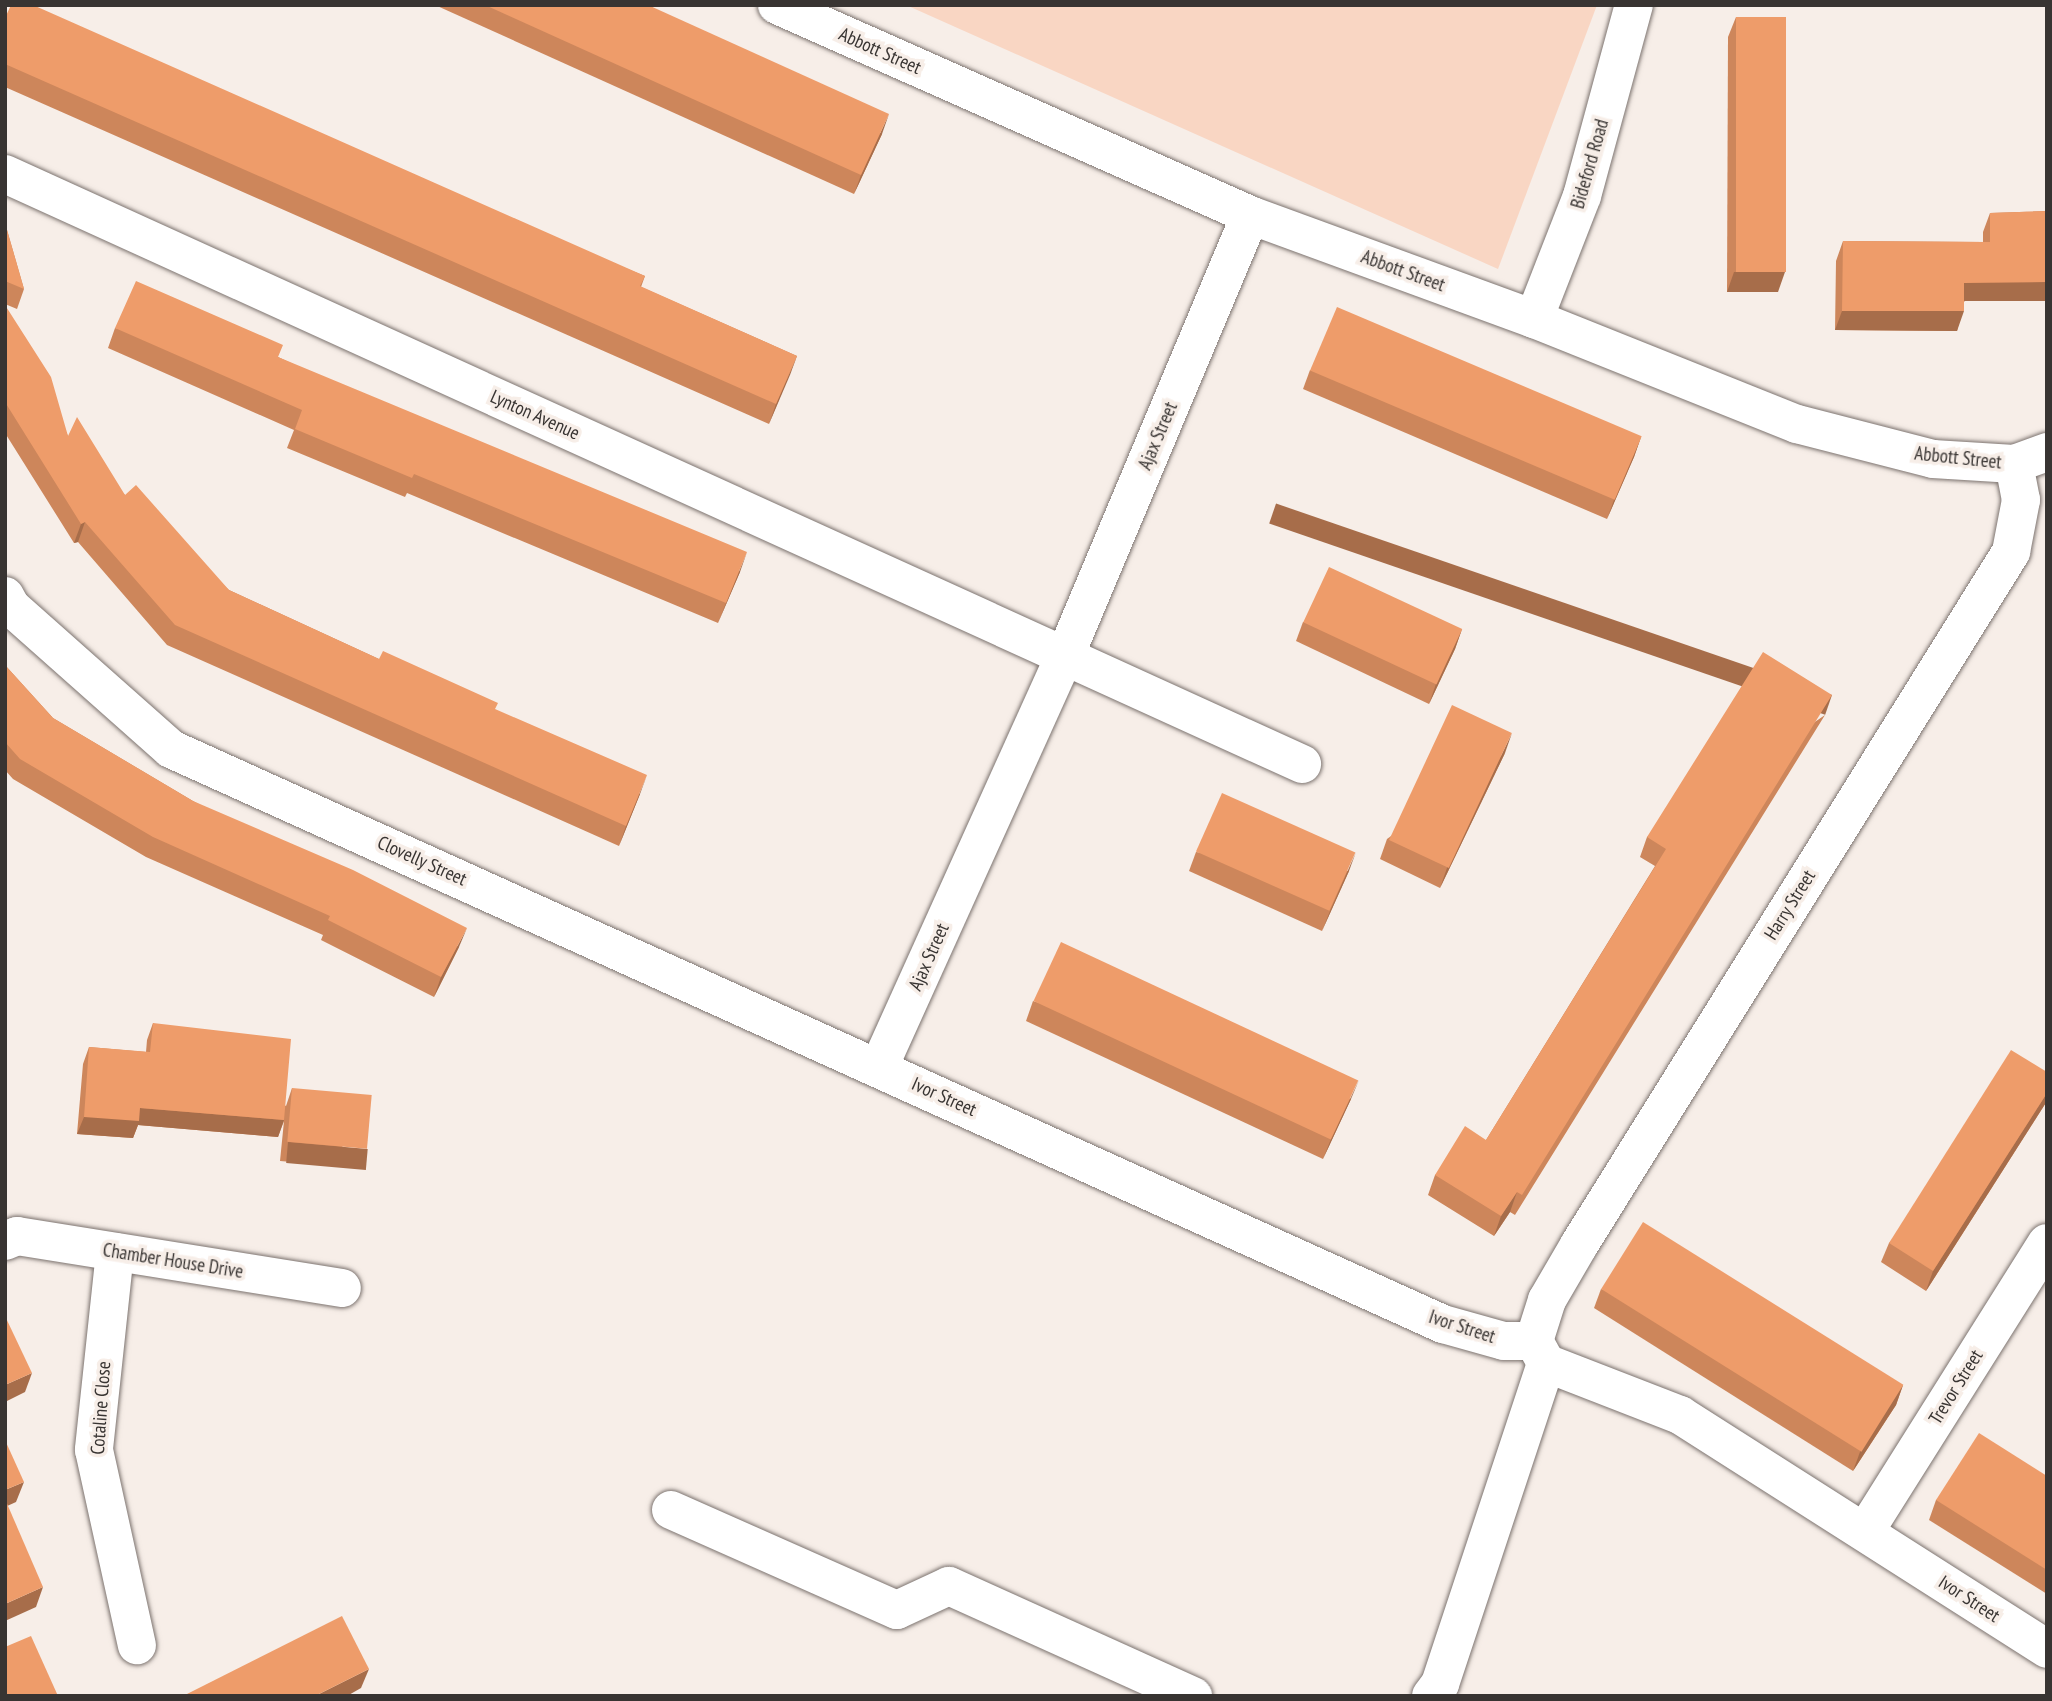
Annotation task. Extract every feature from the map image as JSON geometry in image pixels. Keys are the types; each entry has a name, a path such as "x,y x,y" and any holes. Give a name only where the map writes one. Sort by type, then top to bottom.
{"street":[{"name":"Abbott Street","path":"778,5 1250,215 1534,319 1797,424 1933,459 2030,458"},
{"name":"Bideford Road","path":"1534,319 1582,196 1634,5"},
{"name":"Lynton Avenue","path":"5,174 1065,656"},
{"name":"Ajax Street","path":"879,1067 1065,656 1250,215"},
{"name":"Harry Street","path":"1431,1696 1440,1684 1540,1352 1547,1300 2011,552 2030,458"},
{"name":"Clovelly Street","path":"5,596 12,607 171,748 879,1067"},
{"path":"1065,656 1302,764"},
{"name":"Ivor Street","path":"879,1067 1443,1324 1540,1352 1680,1415 1866,1530 2047,1650"},
{"name":"Chamber House Drive","path":"5,1241 17,1236 342,1288"},
{"name":"Trevor Street","path":"1866,1530 2047,1243"},
{"name":"Cotaline Close","path":"116,1252 94,1450 137,1645"},
{"path":"671,1510 897,1610 949,1586 1193,1696"}],"shaded area":[{"path":"906,5 1597,5 1498,269"}],"building":[{"path":"11,5 33,5 645,276 640,286 797,356 776,404 5,64 5,18"},
{"path":"485,5 648,5 889,114 861,175"},
{"path":"1736,17 1786,17 1786,272 1736,272"},
{"path":"2047,211 2047,282 1964,283 1964,311 1842,311 1843,241 1990,242 1990,213"},
{"path":"5,223 24,289 5,281"},
{"path":"136,281 283,345 278,357 747,552 726,603 414,474 412,478 295,429 302,410 115,328"},
{"path":"5,305 51,377 68,436 77,417 125,495 136,485 229,590 379,659 383,651 498,703 495,709 647,775 626,826 175,625 85,522 81,524 5,402"},
{"path":"1337,307 1642,436 1615,500 1310,371"},
{"path":"1329,567 1462,629 1436,684 1303,622"},
{"path":"1763,652 1832,695 1522,1195 1517,1192 1501,1216 1435,1175 1465,1126 1486,1140 1666,849 1647,837"},
{"path":"5,665 53,718 193,801 353,870 467,928 441,977 328,920 330,916 153,837 20,759 5,742"},
{"path":"1452,705 1512,733 1449,868 1389,840"},
{"path":"1222,793 1355,852 1329,911 1196,851"},
{"path":"1061,942 1358,1081 1331,1140 1034,1001"},
{"path":"153,1023 291,1039 284,1120 140,1108 139,1121 84,1117 89,1047 150,1052"},
{"path":"2011,1050 2047,1072 2047,1093 1933,1271 1889,1243"},
{"path":"292,1088 372,1095 367,1149 287,1142"},
{"path":"1643,1222 1903,1385 1861,1452 1601,1289"},
{"path":"5,1316 32,1373 5,1385"},
{"path":"1979,1433 2047,1476 2047,1570 1936,1500"},
{"path":"5,1440 24,1482 5,1490"},
{"path":"5,1499 43,1587 5,1604"},
{"path":"342,1616 369,1669 315,1696 183,1696"},
{"path":"31,1636 58,1696 5,1696 5,1647"}]}
